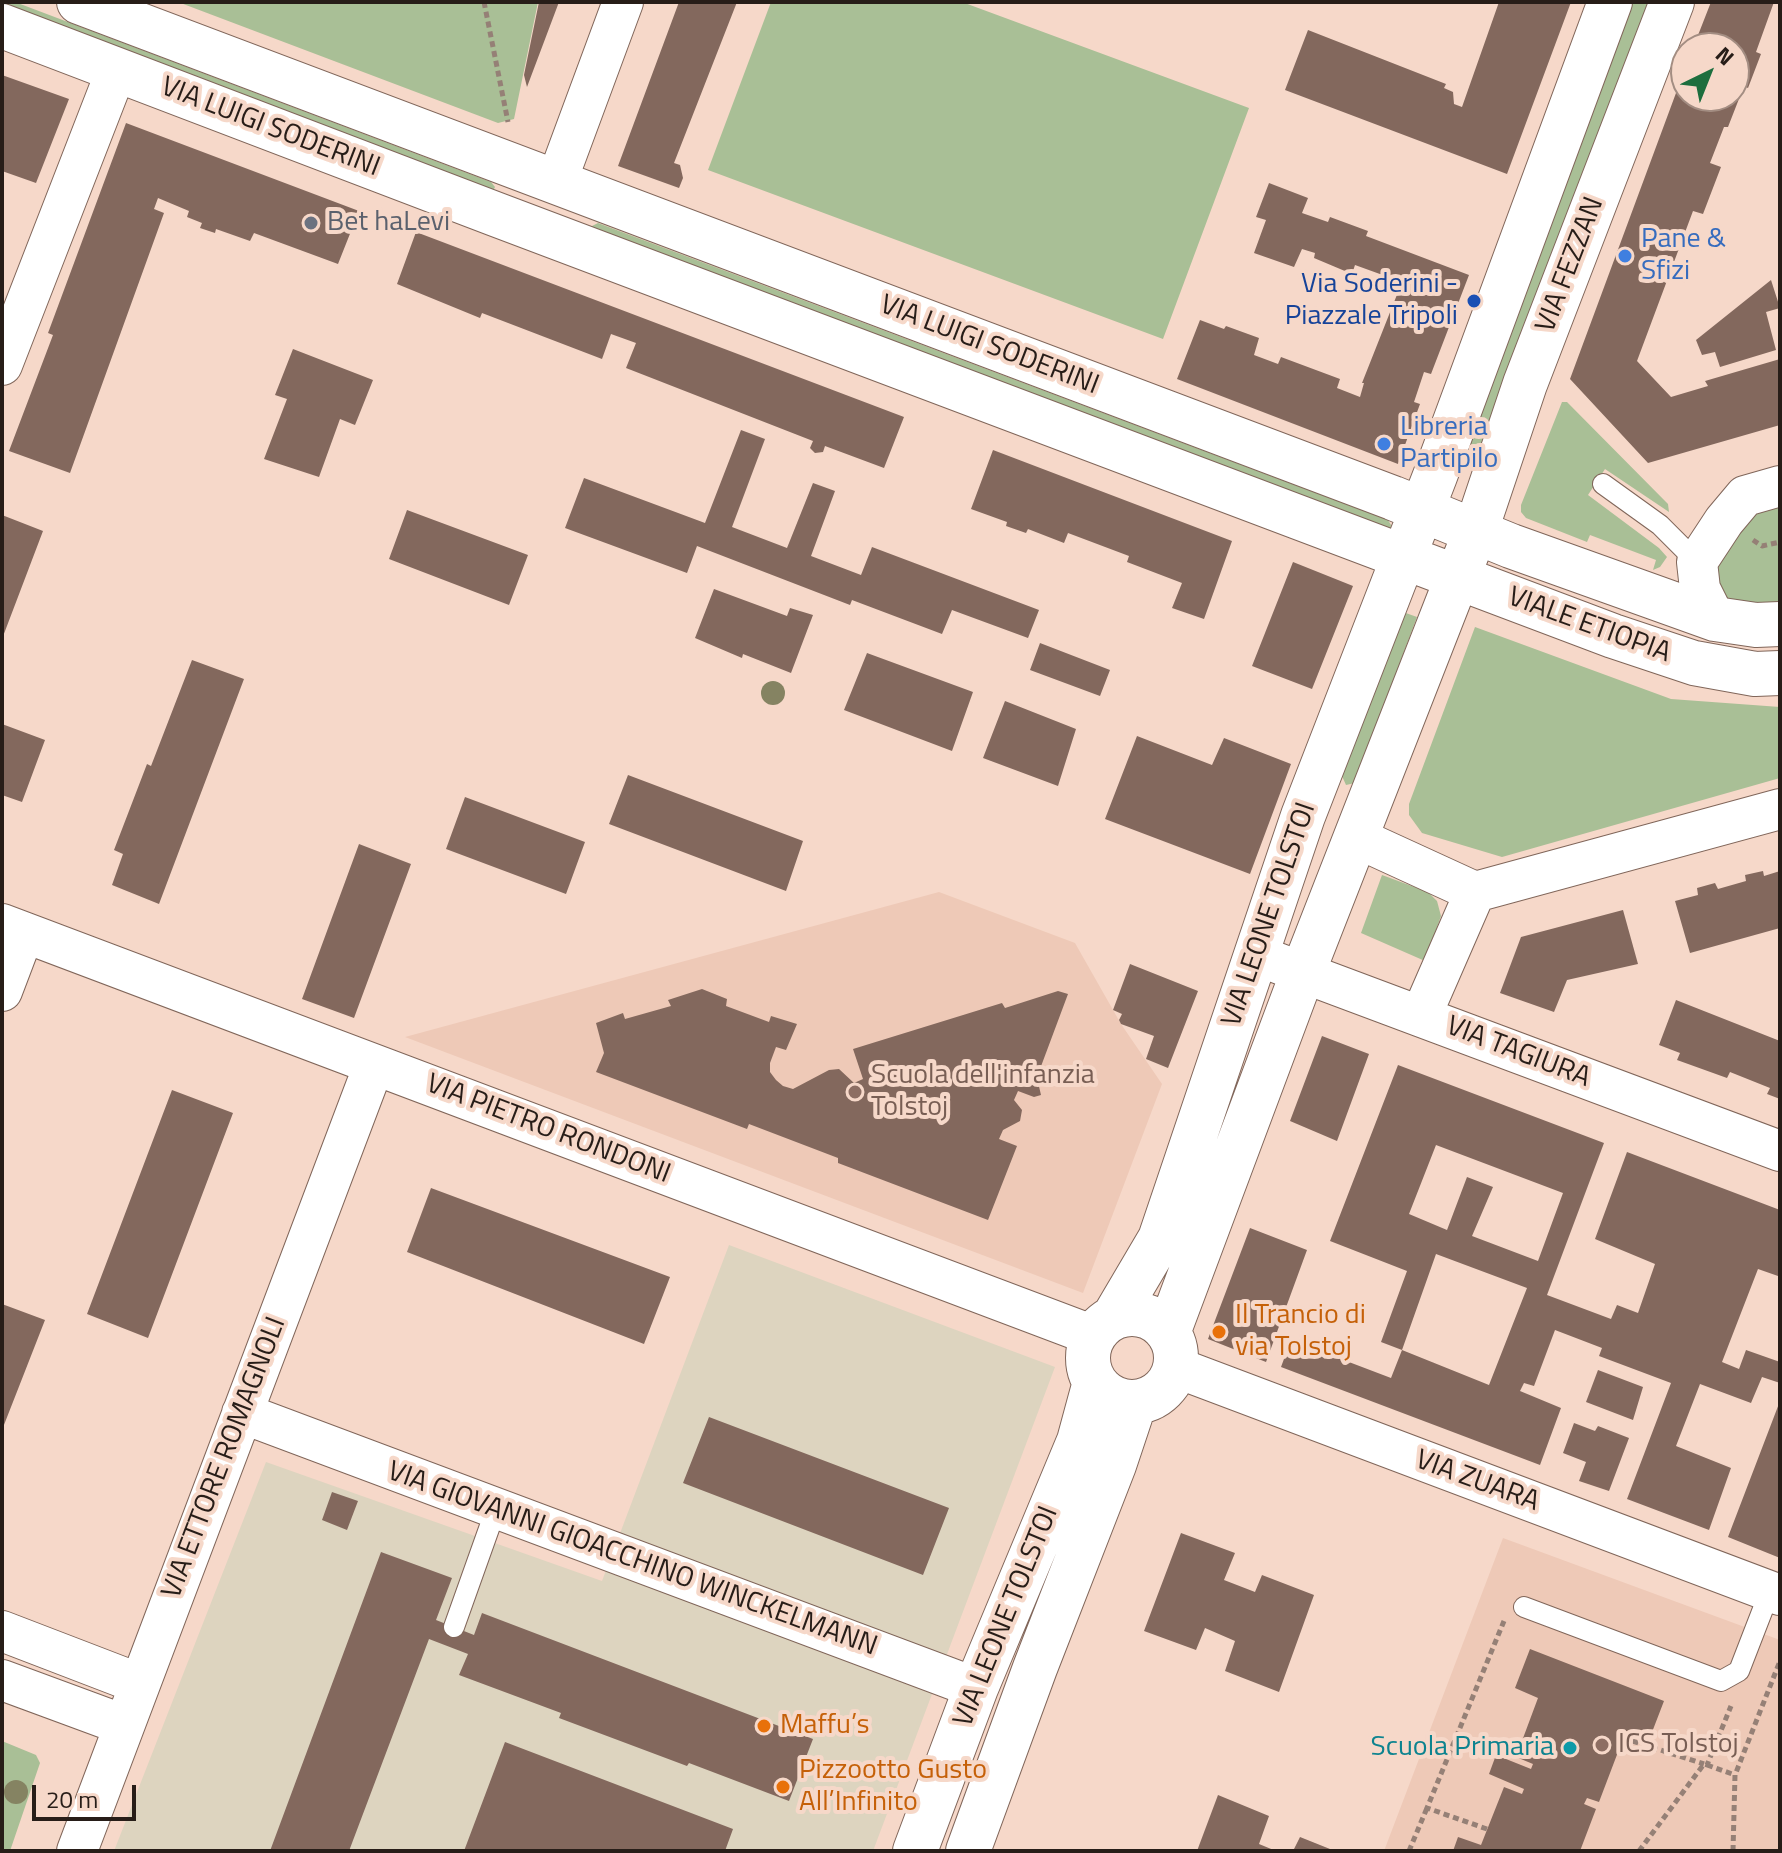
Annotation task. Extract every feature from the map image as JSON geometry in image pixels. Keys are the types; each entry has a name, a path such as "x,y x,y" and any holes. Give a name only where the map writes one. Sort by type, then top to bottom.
{"street":[{"name":"VIA LUIGI SODERINI","path":"79,2 1422,509"},
{"path":"538,230 623,2"},
{"name":"VIA FEZZAN","path":"1422,509 1610,2"},
{"name":"VIA FEZZAN","path":"1476,530 1525,384 1672,2"},
{"name":"VIA LUIGI SODERINI","path":"2,26 1404,556"},
{"path":"2,365 117,69"},
{"path":"1715,619 1700,589 1697,562 1745,496 1780,486"},
{"name":"VIALE ETIOPIA","path":"1422,509 1511,546 1715,619 1756,625 1780,624"},
{"name":"VIA LEONE TOLSTOI","path":"915,1851 976,1688 1079,1441 1095,1382 1088,1362 1088,1351 1160,1239 1303,816 1422,509"},
{"name":"VIA LEONE TOLSTOI","path":"968,1851 1135,1402 1158,1394 1168,1384 1172,1350 1303,972 1476,530"},
{"name":"VIALE ETIOPIA","path":"1404,556 1456,578 1694,663 1755,674 1780,673"},
{"path":"1303,816 1475,892 1780,809"},
{"path":"1421,1016 1475,892"},
{"path":"2,991 13,928"},
{"name":"VIA PIETRO RONDONI","path":"13,928 374,1065 1104,1327"},
{"name":"VIA TAGIURA","path":"1256,955 1780,1151"},
{"name":"VIA ETTORE ROMAGNOLI","path":"77,1851 374,1065"},
{"path":"1104,1327 1141,1315 1156,1321 1172,1350"},
{"name":"VIA ZUARA","path":"1172,1350 1775,1593"},
{"path":"1095,1382 1111,1397 1135,1402"},
{"name":"VIA GIOVANNI GIOACCHINO WINCKELMANN","path":"242,1413 1022,1706"},
{"path":"2,1631 140,1684"},
{"path":"2,1680 124,1725"}],"lane":[{"path":"1603,484 1660,525 1697,562"},
{"path":"454,1627 496,1509"},
{"path":"1524,1607 1721,1681 1739,1671 1775,1593"}],"path":[{"path":"484,2 508,121 503,131"},
{"path":"1409,1851 1501,1623 1524,1607"},
{"path":"1733,1851 1735,1775 1780,1661"},
{"path":"1639,1851 1705,1764 1737,1692"},
{"path":"1623,1738 1735,1775"},
{"path":"1427,1808 1487,1829"}],"shaded area":[{"name":"Scuola dell'infanzia Tolstoj","path":"939,892 1075,943 1121,1024 1162,1084 1083,1293 405,1037"},
{"path":"729,1245 1055,1367 873,1851 114,1851 266,1462 602,1581"},
{"name":"ICS Tolstoj","path":"1503,1538 1780,1640 1780,1851 1384,1851"}],"green space":[{"path":"2,2 15,2 491,182 495,187 491,195 2,14"},
{"path":"178,2 538,2 514,119 498,123"},
{"path":"771,2 962,2 1249,108 1163,339 708,170"},
{"path":"1633,2 1650,2 1482,449 1466,443"},
{"path":"598,223 1388,520 1390,532 590,233 592,226"},
{"path":"1562,402 1567,402 1668,504 1669,512 1605,469 1588,495 1659,548 1667,557 1660,567 1653,570 1656,560 1590,535 1587,542 1526,518 1521,512 1521,505"},
{"path":"1780,501 1780,610 1737,614 1705,567 1751,510"},
{"path":"1403,612 1417,617 1355,783 1346,785 1342,776"},
{"path":"1475,627 1671,699 1780,707 1780,778 1502,857 1422,833 1409,815 1409,804"},
{"path":"1382,875 1428,892 1437,901 1441,916 1425,961 1361,933"},
{"path":"2,1741 36,1755 40,1763 10,1851 2,1851"}],"building":[{"path":"539,2 559,2 527,87 524,75"},
{"path":"679,2 737,2 674,163 680,165 683,178 679,188 618,166"},
{"path":"1499,2 1571,2 1507,174 1285,90 1308,30 1446,84 1444,88 1453,92 1454,104 1462,107"},
{"path":"1711,2 1774,2 1756,52 1761,54 1750,83 1750,32 1699,32"},
{"path":"2,75 69,99 36,183 2,171"},
{"path":"1670,109 1670,112 1734,112 1728,127 1724,127 1710,163 1721,167 1703,214 1693,211 1637,361 1671,397 1708,386 1705,381 1780,359 1780,425 1648,463 1570,379"},
{"path":"126,123 359,211 338,264 254,233 250,241 216,229 215,233 200,228 202,223 187,217 189,211 158,198 154,209 164,213 70,473 9,451 53,335 48,333"},
{"path":"1269,183 1308,198 1302,213 1328,222 1330,217 1368,231 1366,236 1469,275 1431,374 1424,372 1414,402 1420,404 1398,464 1177,379 1200,320 1259,338 1254,355 1278,364 1281,357 1340,379 1337,388 1360,397 1362,383 1402,282 1355,265 1352,274 1314,258 1315,253 1302,249 1294,267 1254,253 1266,220 1256,217"},
{"path":"416,232 904,417 884,468 825,446 823,452 815,453 810,448 813,441 626,368 636,343 611,334 602,359 482,313 480,318 397,284"},
{"path":"1771,280 1780,308 1766,312 1776,350 1720,367 1715,352 1702,355 1696,340"},
{"path":"293,349 373,380 355,425 340,419 319,477 264,459 287,399 275,395"},
{"path":"741,430 765,439 732,527 787,548 813,483 835,491 811,556 861,575 872,547 1039,610 1028,638 952,610 942,634 852,600 850,605 697,546 687,573 565,528 584,478 705,523"},
{"path":"993,450 1232,541 1204,619 1172,608 1182,583 1127,562 1129,556 1068,533 1064,543 1028,529 1026,533 1006,526 1007,522 971,509"},
{"path":"407,510 528,555 509,605 389,559"},
{"path":"2,515 43,531 2,639"},
{"path":"1293,562 1353,586 1312,689 1252,666"},
{"path":"714,589 787,616 790,608 813,615 791,673 743,654 742,658 695,638"},
{"path":"1040,643 1110,670 1100,696 1030,670"},
{"path":"867,653 973,692 952,751 844,710"},
{"path":"192,660 244,679 159,904 112,885 123,854 114,850"},
{"path":"1005,701 1076,729 1058,786 983,758"},
{"path":"2,724 45,740 22,802 2,795"},
{"path":"1137,736 1212,765 1224,738 1291,764 1250,874 1105,819"},
{"path":"628,775 803,841 786,891 609,824"},
{"path":"465,797 585,842 566,894 446,849"},
{"path":"359,844 411,864 354,1018 302,999"},
{"path":"1763,871 1764,876 1780,871 1780,928 1690,953 1675,901 1698,895 1697,888 1715,883 1718,889 1746,881 1745,875"},
{"path":"1623,910 1638,964 1567,980 1554,1012 1500,993 1521,937"},
{"path":"1130,964 1198,991 1168,1068 1146,1059 1154,1036 1121,1024 1122,1014 1113,1010"},
{"path":"702,989 727,999 726,1006 769,1022 771,1016 797,1024 786,1050 776,1047 770,1063 770,1072 776,1080 793,1089 829,1070 839,1069 854,1083 863,1079 853,1049 1002,1003 1005,1008 1058,991 1068,994 1040,1069 1028,1064 1025,1074 1037,1078 1041,1095 1034,1097 1018,1091 1014,1100 1022,1110 1020,1121 1003,1130 999,1139 1017,1146 988,1220 838,1163 838,1158 749,1124 747,1129 596,1072 604,1053 596,1023 623,1013 625,1019 671,1006 668,1000"},
{"path":"1676,1000 1780,1041 1780,1099 1767,1094 1770,1088 1730,1072 1727,1078 1677,1060 1680,1053 1659,1045"},
{"path":"1322,1036 1369,1054 1337,1141 1290,1121"},
{"path":"1398,1065 1604,1143 1547,1295 1611,1319 1617,1305 1638,1313 1655,1264 1595,1239 1627,1152 1780,1210 1778,1276 1758,1269 1722,1362 1739,1369 1746,1350 1780,1362 1780,1383 1762,1377 1751,1403 1700,1384 1676,1446 1731,1468 1709,1530 1627,1499 1671,1383 1599,1356 1602,1348 1555,1330 1534,1386 1524,1383 1520,1391 1561,1408 1540,1465 1281,1367 1291,1340 1391,1378 1402,1350 1381,1342 1407,1271 1330,1241","holes":["1436,1145 1563,1193 1538,1261 1472,1236 1493,1187 1467,1177 1447,1230 1409,1214","1436,1254 1527,1288 1489,1385 1402,1350"]},
{"path":"172,1090 233,1113 148,1338 87,1314"},
{"path":"431,1188 670,1277 644,1344 407,1252"},
{"path":"1250,1228 1307,1250 1266,1362 1208,1339"},
{"path":"2,1304 45,1320 2,1430"},
{"path":"1598,1370 1643,1387 1633,1420 1586,1402"},
{"path":"1780,1401 1780,1558 1728,1537"},
{"path":"709,1417 949,1508 923,1575 683,1483"},
{"path":"1574,1423 1595,1431 1598,1426 1629,1438 1609,1491 1579,1481 1586,1462 1563,1453"},
{"path":"332,1492 358,1501 347,1530 322,1520"},
{"path":"1181,1533 1235,1553 1224,1580 1255,1592 1262,1575 1314,1595 1279,1692 1225,1671 1235,1641 1205,1628 1196,1650 1144,1631"},
{"path":"381,1552 452,1578 436,1620 474,1635 482,1613 813,1739 789,1801 559,1718 561,1713 459,1675 468,1654 429,1639 349,1851 270,1851"},
{"name":"Scuola Primaria","path":"1530,1649 1664,1701 1649,1740 1626,1731 1599,1802 1587,1798 1584,1804 1596,1809 1580,1851 1453,1851 1458,1837 1481,1845 1504,1787 1522,1794 1524,1789 1489,1774 1496,1755 1531,1769 1533,1764 1516,1757 1538,1698 1515,1688"},
{"path":"505,1742 733,1829 725,1851 464,1851"},
{"path":"1218,1795 1269,1816 1259,1844 1276,1851 1197,1851"},
{"path":"1300,1837 1335,1851 1293,1851"}],"place":[{"name":"Bet haLevi","path":"311,223"},
{"name":"Pane & Sfizi","path":"1625,256"},
{"name":"Via Soderini - Piazzale Tripoli","path":"1474,301"},
{"name":"Libreria Partipilo","path":"1384,444"},
{"name":"Scuola dell'infanzia Tolstoj","path":"855,1092"},
{"name":"Il Trancio di via Tolstoj","path":"1219,1332"},
{"name":"Maffu’s","path":"764,1726"},
{"name":"ICS Tolstoj","path":"1602,1745"},
{"name":"Scuola Primaria","path":"1570,1748"},
{"name":"Pizzootto Gusto All’Infinito","path":"783,1787"}]}
